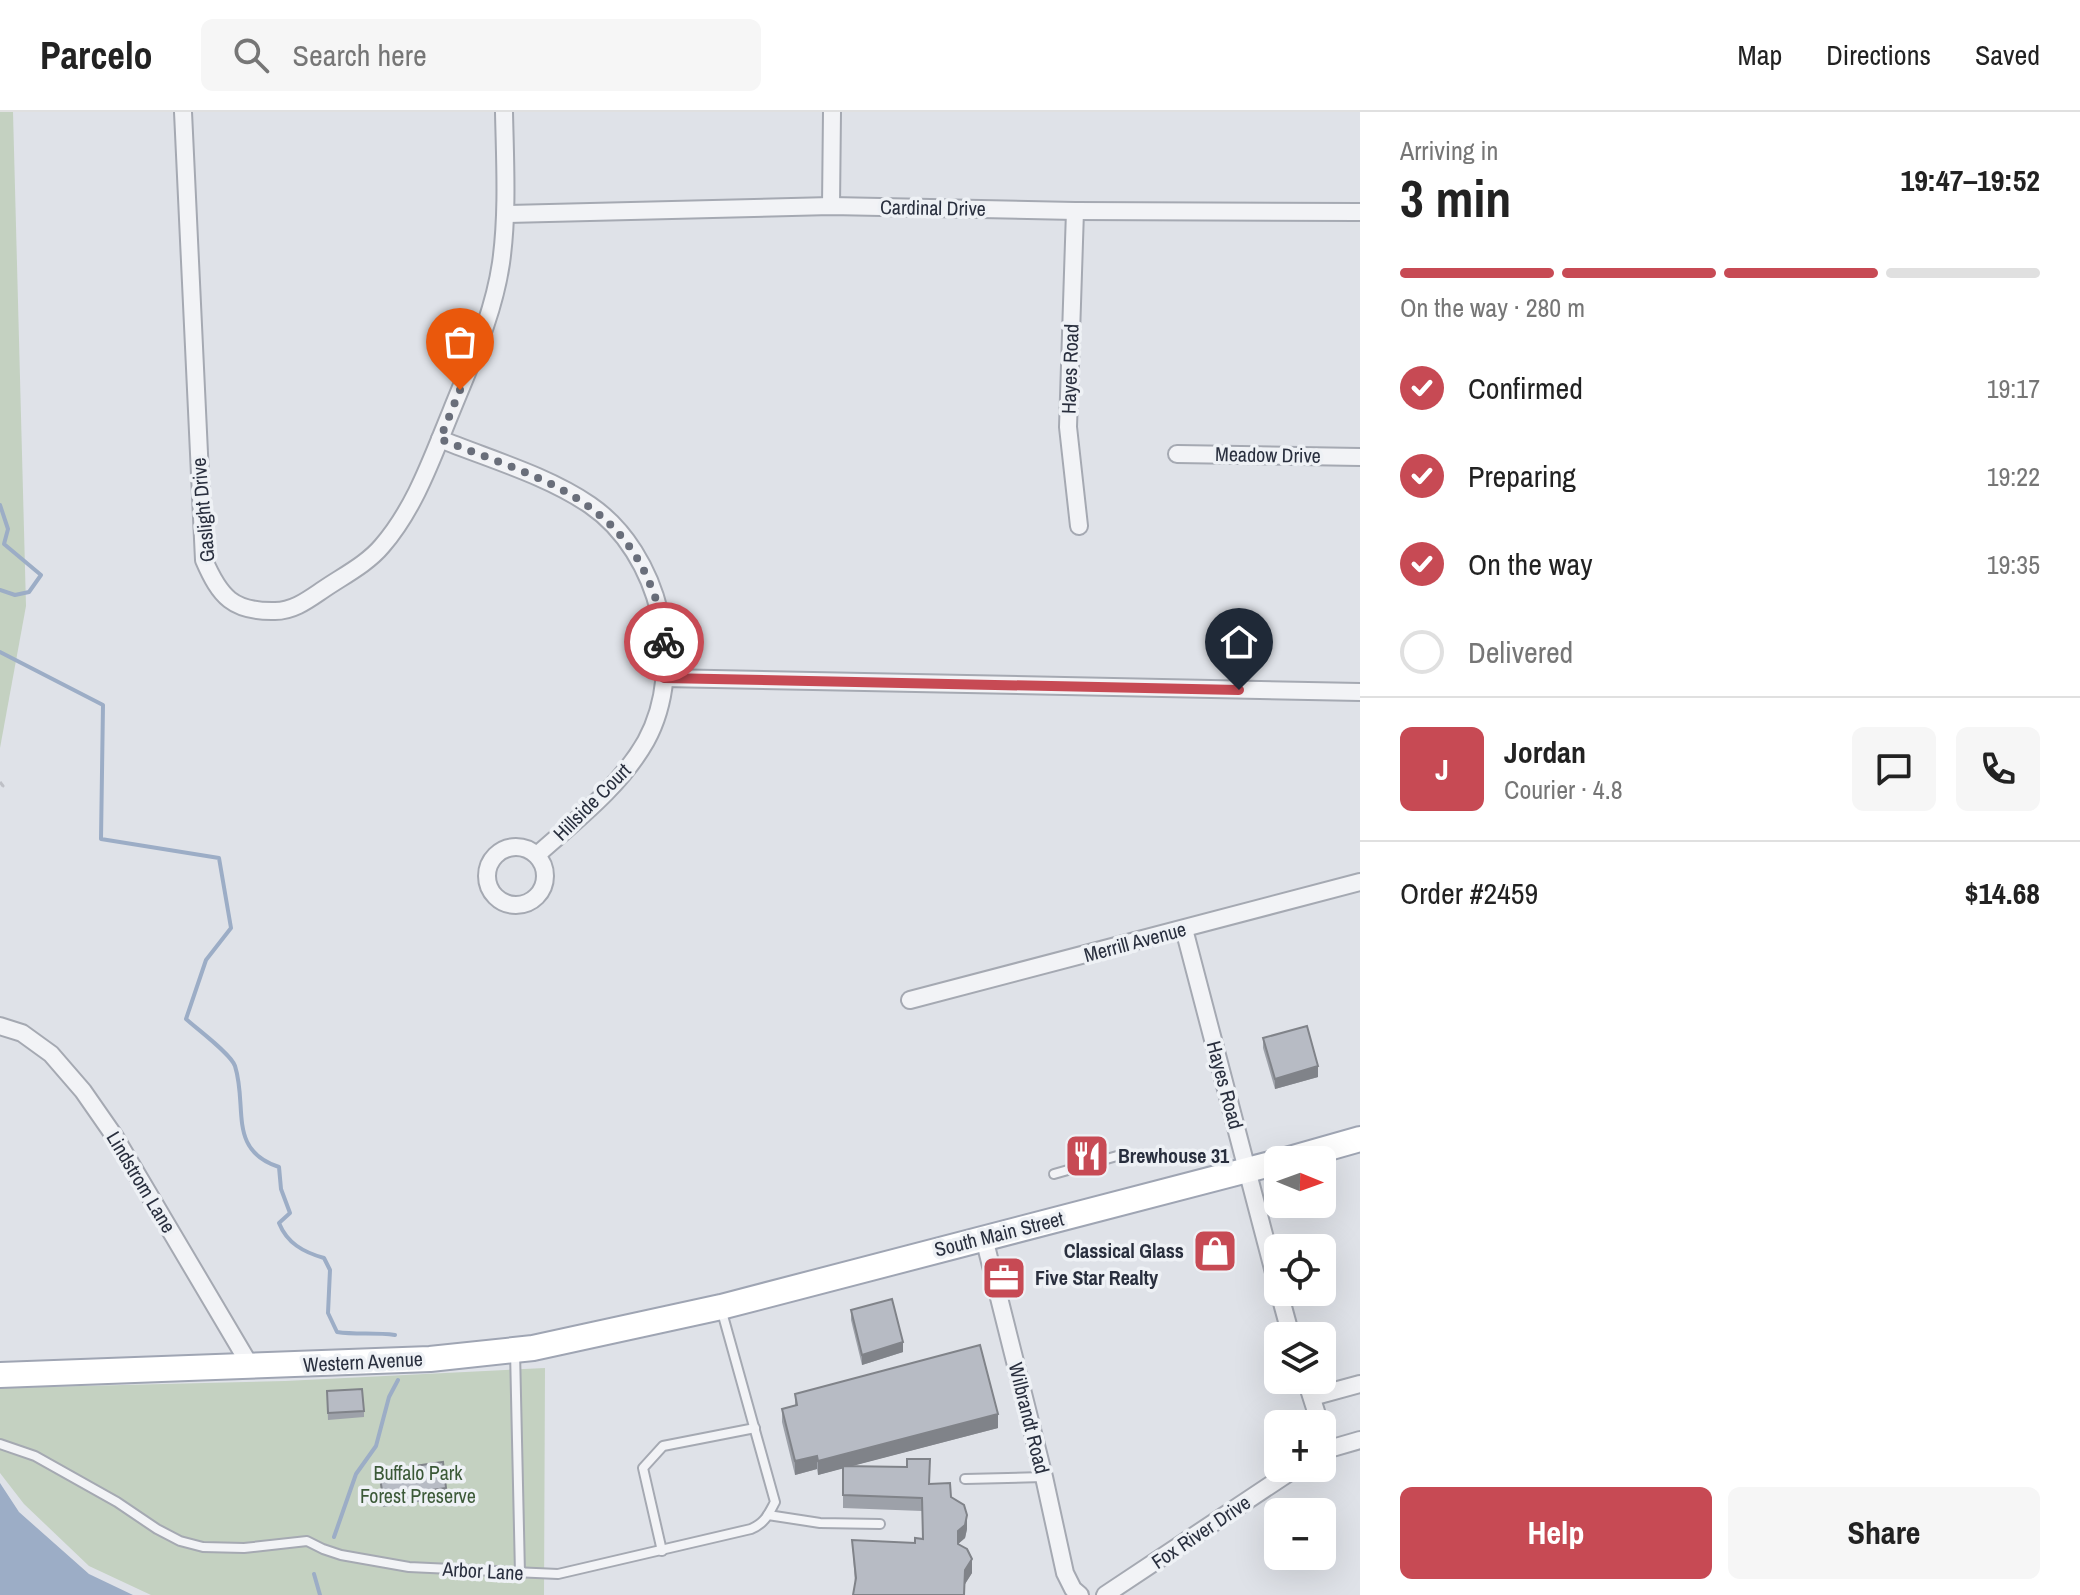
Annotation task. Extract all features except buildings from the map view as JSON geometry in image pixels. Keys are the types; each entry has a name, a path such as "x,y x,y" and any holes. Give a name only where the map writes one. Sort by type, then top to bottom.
{"main road":[{"path":"1335,1146 1360,1139"},
{"name":"South Main Street","path":"721,1307 1264,1166"},
{"name":"Western Avenue","path":"0,1375 430,1359 515,1350 721,1307"}],"street":[{"name":"Gaslight Drive","path":"183,112 204,560 220,592 234,603 248,610 286,611 308,600 380,549 409,509 440,439 490,316 501,263 506,214 504,112"},
{"path":"831,206 832,112"},
{"name":"Cardinal Drive","path":"506,214 831,206 1360,212"},
{"name":"Hayes Road","path":"1075,211 1068,427 1079,526"},
{"name":"Hillside Court","path":"440,439 553,485 591,506 619,531 640,563 656,597 664,636 664,678 647,740 607,791 537,855"},
{"name":"Meadow Drive","path":"1177,454 1360,457"},
{"path":"664,678 1360,692"},
{"name":"Merrill Avenue","path":"910,1000 1360,882"},
{"name":"Hayes Road","path":"1184,929 1264,1234"},
{"name":"Lindstrom Lane","path":"0,1026 22,1033 51,1054 83,1091 115,1137 251,1367"},
{"name":"Wilbrandt Road","path":"984,1238 1065,1573 1073,1589 1080,1595"},
{"path":"1312,1397 1360,1384"},
{"path":"1311,1394 1316,1410"},
{"path":"1336,1443 1360,1440"},
{"name":"Fox River Drive","path":"1105,1595 1275,1482"}],"lane":[{"path":"1054,1174 1117,1156"},
{"path":"721,1307 775,1502 768,1515 820,1523 880,1524"},
{"path":"515,1350 520,1574"},
{"path":"662,1551 643,1468 663,1446 755,1428"},
{"name":"Arbor Lane","path":"0,1444 35,1456 77,1478 180,1541 203,1547 244,1548 307,1541 341,1555 409,1567 558,1574 751,1529 762,1524 768,1515"},
{"path":"965,1479 1044,1477"}],"path":[{"path":"0,782 3,786 0,788"}],"green space":[{"path":"0,112 13,112 26,606 0,748"},
{"name":"Buffalo Park Forest Preserve","path":"545,1368 544,1595 151,1595 89,1566 24,1504 0,1473 0,1388 285,1381"}],"water":[{"path":"0,1483 19,1512 89,1574 133,1595 0,1595"}],"waterway":[{"path":"0,505 8,529 4,544 41,575 29,592 15,595 0,590"},
{"path":"0,652 103,705 101,839 219,858 231,928 206,960 186,1019 221,1048 235,1066 246,1138 252,1150 279,1167 281,1189 290,1213 279,1223 282,1230 297,1246 324,1258 330,1270 328,1313 337,1332 395,1335"},
{"path":"334,1537 356,1474 376,1446 389,1397 398,1380"},
{"path":"314,1574 320,1595"}],"way so far":[{"path":"460,390 440,439 553,485 591,506 619,531 640,563 656,597 664,642"}],"place":[{"name":"Brewhouse 31","path":"1087,1156"},
{"name":"Classical Glass","path":"1215,1251"},
{"name":"Five Star Realty","path":"1004,1278"}],"route":[{"path":"664,642 664,678 1239,690"}]}
